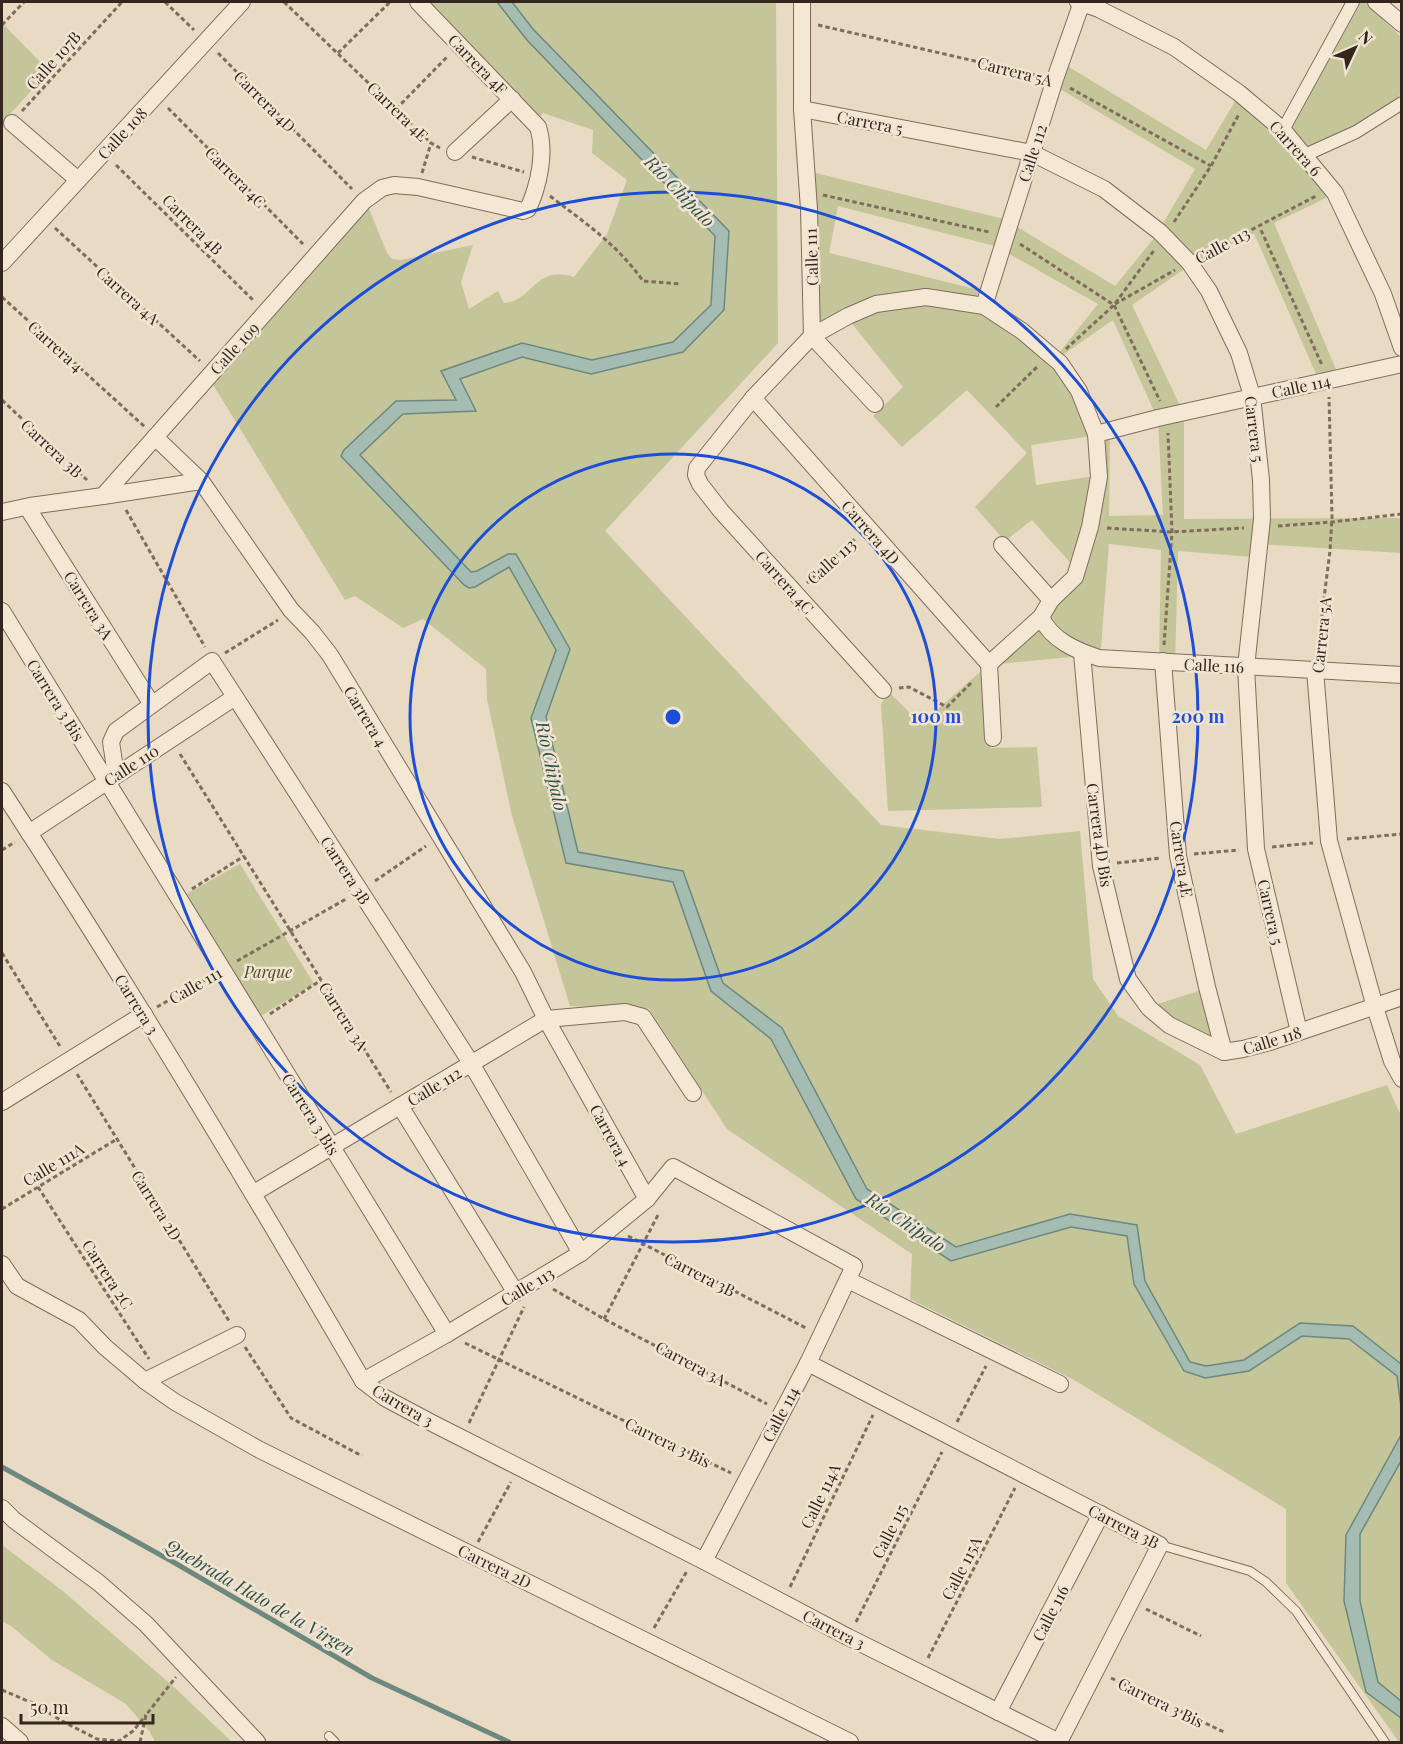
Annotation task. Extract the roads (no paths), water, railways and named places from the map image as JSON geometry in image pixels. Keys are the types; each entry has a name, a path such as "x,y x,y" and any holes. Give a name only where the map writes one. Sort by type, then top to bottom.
{"street":[{"name":"Calle 108","path":"2,263 242,2"},
{"name":"Carrera 4F","path":"417,2 538,127 542,140 537,181"},
{"name":"Calle 111","path":"802,2 802,109 809,208 812,336"},
{"name":"Carrera 6","path":"1080,2 1099,9 1174,47 1239,93 1283,130 1330,188 1355,232 1383,294 1401,348"},
{"name":"Calle 112","path":"984,306 1000,249 1080,2"},
{"path":"1283,130 1353,2"},
{"path":"1376,2 1401,24"},
{"path":"455,152 512,99"},
{"path":"1305,155 1356,132 1401,103"},
{"name":"Carrera 5","path":"802,109 1032,153 1104,189 1160,232 1189,262 1209,291 1239,353 1252,396 1261,480 1262,519 1246,667 1256,849 1299,1032"},
{"path":"12,123 78,180"},
{"name":"Calle 109","path":"111,492 155,437 364,201 388,186 394,185 418,187 523,211 528,209 537,181"},
{"path":"753,398 812,336 876,304 926,297 984,306 1022,331 1060,363 1079,391 1096,434 1099,477 1090,527 1075,577 1051,600 1041,618 985,669 993,738"},
{"path":"812,336 876,404"},
{"name":"Calle 114","path":"1096,434 1252,396 1401,364"},
{"name":"Carrera 4C","path":"753,398 697,468 696,475 700,484 721,511 883,690"},
{"name":"Carrera 4D","path":"753,398 867,528 985,669"},
{"name":"Carrera 4","path":"155,437 201,481 292,611 330,655 523,972 546,1019 647,1199"},
{"path":"2,512 111,492 201,481"},
{"name":"Carrera 3A","path":"27,507 152,703"},
{"path":"1002,544 1051,600"},
{"name":"Carrera 3 Bis","path":"2,611 111,778 222,970 447,1334"},
{"name":"Calle 116","path":"1041,618 1046,628 1067,645 1082,653 1100,658 1401,675"},
{"name":"Carrera 4D Bis","path":"1082,653 1101,866 1128,979 1149,1008"},
{"name":"Calle 110","path":"111,778 111,742 116,731 212,661"},
{"name":"Carrera 3B","path":"212,661 471,1063 581,1253"},
{"name":"Carrera 4E","path":"1163,661 1178,856 1224,1052"},
{"name":"Carrera 5A","path":"1315,670 1329,841 1375,1007 1392,1061 1401,1079"},
{"name":"Calle 110","path":"29,833 235,697"},
{"name":"Carrera 3","path":"2,791 144,1014 254,1193 363,1381 385,1398 462,1438 699,1558 848,1637 1059,1742"},
{"name":"Calle 118","path":"1149,1008 1169,1025 1224,1052 1243,1050 1401,997"},
{"name":"Calle 112","path":"254,1193 546,1019 625,1012 643,1017 693,1093"},
{"path":"2,1102 144,1014"},
{"path":"400,1106 516,1293"},
{"name":"Calle 113","path":"363,1381 447,1334 581,1253 647,1199 673,1167 851,1273"},
{"name":"Carrera 2D","path":"2,1264 17,1287 79,1320 105,1347 152,1378 175,1402 260,1450 850,1743"},
{"path":"851,1273 993,1351 1059,1384"},
{"name":"Calle 114","path":"699,1558 745,1480 808,1363 851,1273"},
{"path":"152,1378 237,1335"},
{"name":"Carrera 3B","path":"808,1363 1160,1545"},
{"path":"2,1508 14,1520 99,1583 146,1624 257,1743"},
{"name":"Calle 116","path":"998,1712 1101,1514"},
{"path":"1059,1742 1160,1545"},
{"path":"2,1726 20,1743"}],"lane":[{"name":"Carrera 3B","path":"1160,1545 1250,1571 1266,1582 1296,1611 1385,1743"}],"water":[{"name":"Río Chipalo","path":"497,2 512,2 533,29 729,231 724,310 683,352 591,374 522,357 460,379 476,411 403,414 360,455 471,572 508,554 516,554 570,649 546,717 578,852 683,871 723,983 782,1028 867,1189 956,1247 1070,1214 1137,1225 1145,1281 1190,1362 1206,1366 1244,1360 1300,1323 1353,1326 1401,1364 1401,1407 1397,1376 1349,1339 1302,1336 1249,1371 1205,1378 1184,1371 1134,1284 1127,1236 1071,1227 951,1261 856,1199 771,1039 711,991 673,882 566,863 531,718 556,650 509,567 475,587 469,588 464,585 341,456 344,450 396,401 456,400 441,371 522,343 592,360 673,342 711,305 715,236 527,40"},
{"path":"1401,1435 1401,1461 1360,1534 1360,1601 1378,1682 1401,1701 1401,1718 1366,1692 1344,1601 1346,1535"}],"waterway":[{"name":"Quebrada Hato de la Virgen","path":"2,1467 175,1563 372,1678 509,1742"}],"park label":[{"name":"Parque","path":"268,971"}]}
